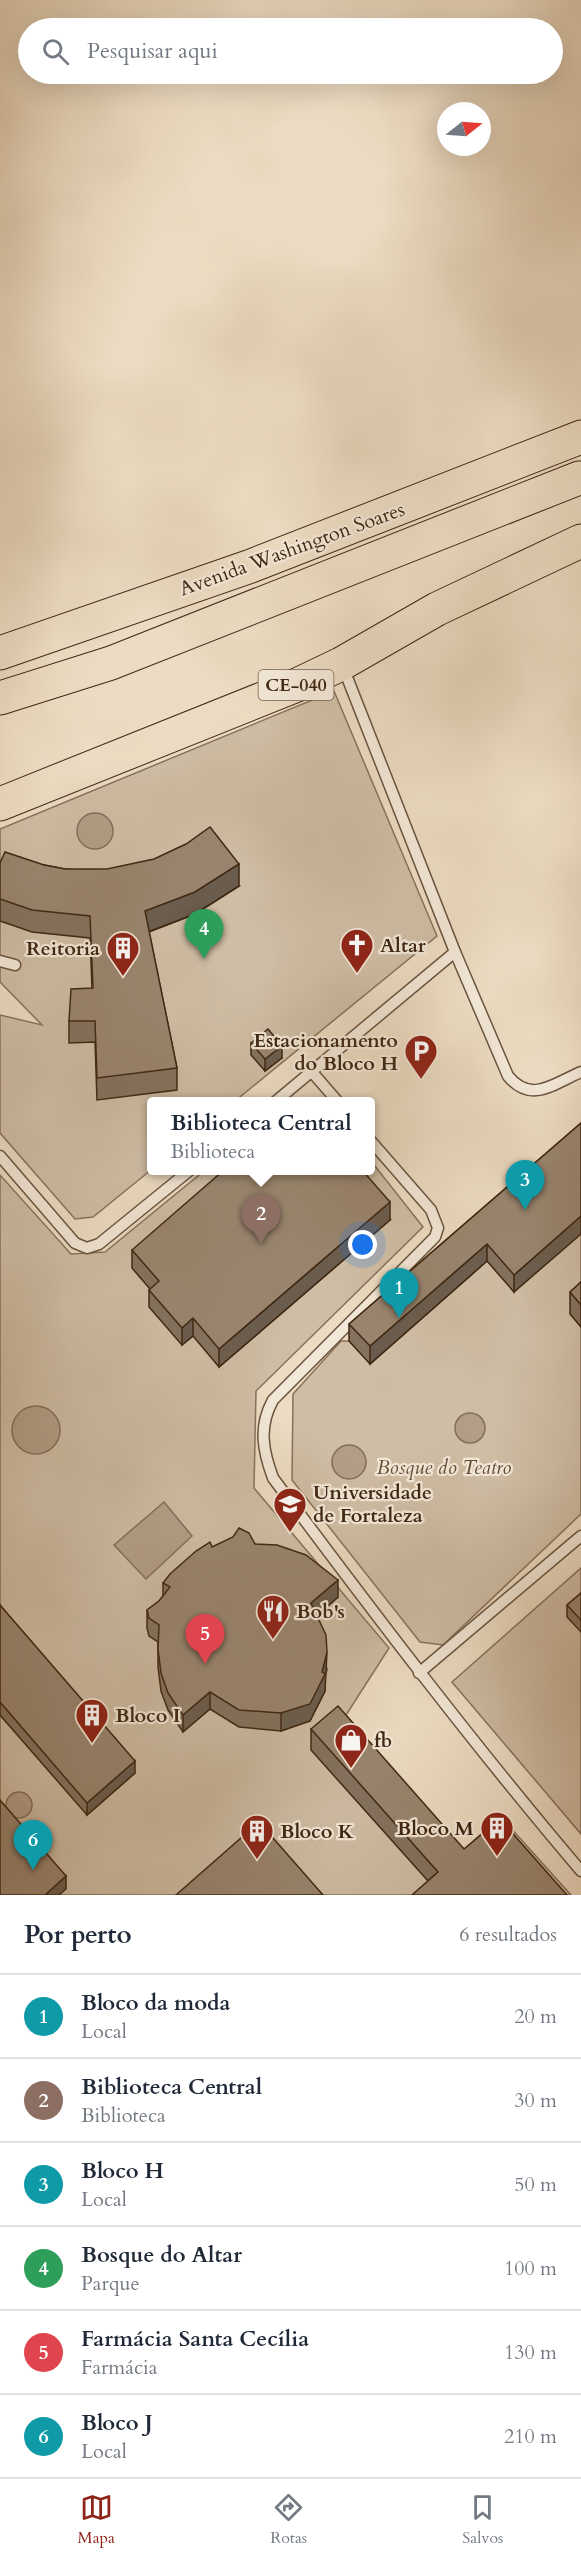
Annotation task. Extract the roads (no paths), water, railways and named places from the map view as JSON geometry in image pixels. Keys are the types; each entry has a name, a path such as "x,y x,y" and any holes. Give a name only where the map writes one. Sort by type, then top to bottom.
{"highway":[{"name":"Avenida Washington Soares","path":"0,653 251,566 581,437"},
{"path":"0,698 111,663 579,478"},
{"name":"CE-040","path":"0,804 297,685 342,664 437,609 581,541"}],"lane":[{"path":"342,664 455,952 508,1076 519,1089 532,1092 581,1072"},
{"path":"280,1097 455,952"},
{"path":"0,961 15,965"},
{"path":"312,1072 334,1097"},
{"path":"375,1146 431,1210 438,1228 435,1237 273,1400 266,1414 263,1452 273,1478 419,1673 507,1784 581,1871"},
{"path":"0,1156 75,1243 87,1248 99,1244 184,1175"},
{"path":"419,1673 581,1536"}],"place":[{"name":"Bosque do Altar","path":"204,959"},
{"name":"Altar","path":"357,974"},
{"name":"Reitoria","path":"123,977"},
{"name":"Estacionamento do Bloco H","path":"421,1080"},
{"name":"Bloco H","path":"525,1210"},
{"name":"Biblioteca Central","path":"261,1244"},
{"name":"Bloco da moda","path":"399,1318"},
{"name":"Universidade de Fortaleza","path":"290,1533"},
{"name":"Bob's","path":"273,1640"},
{"name":"Farmácia Santa Cecília","path":"205,1664"},
{"name":"Bloco I","path":"92,1744"},
{"name":"fb","path":"351,1769"},
{"name":"Bloco M","path":"497,1857"},
{"name":"Bloco K","path":"257,1860"},
{"name":"Bloco J","path":"33,1870"}],"park label":[{"name":"Bosque do Teatro","path":"444,1467"}]}
